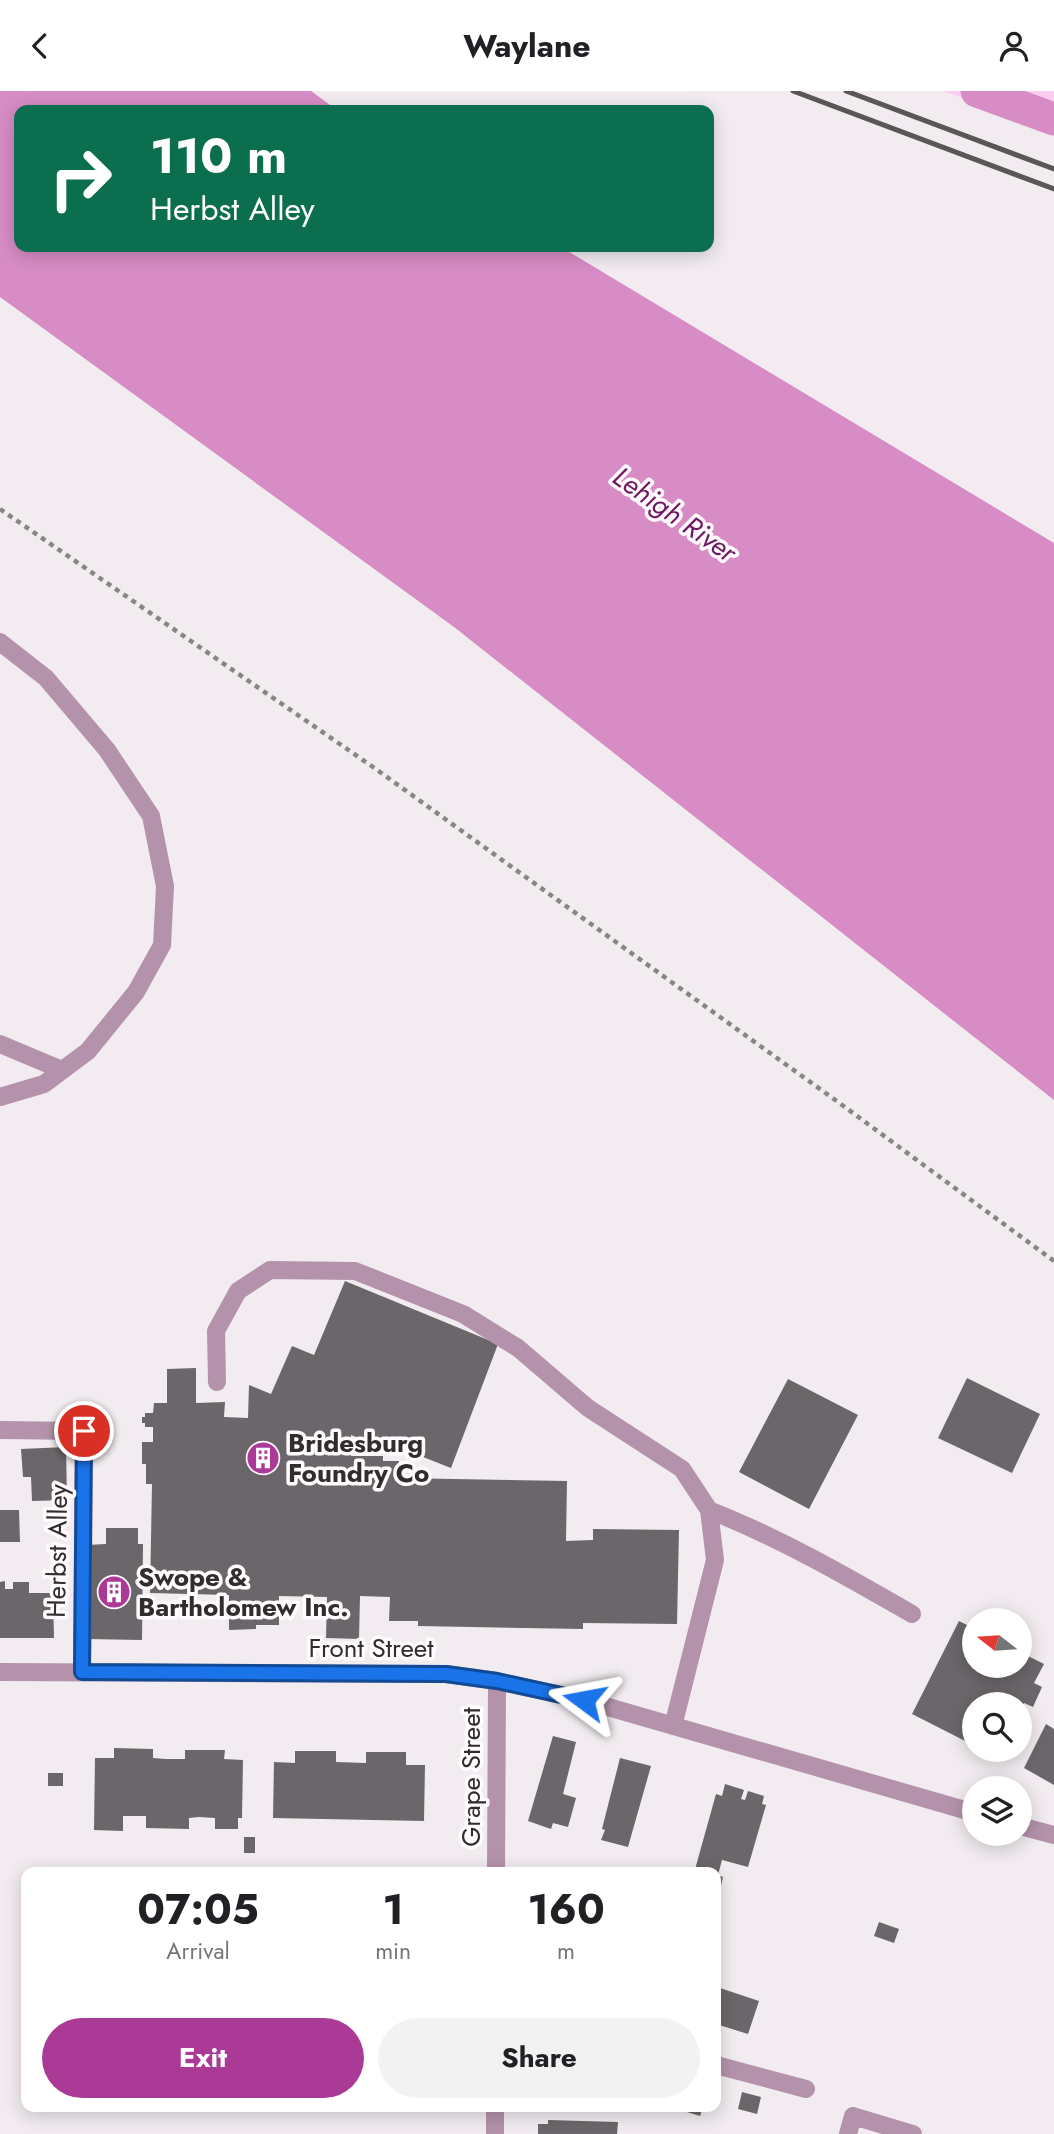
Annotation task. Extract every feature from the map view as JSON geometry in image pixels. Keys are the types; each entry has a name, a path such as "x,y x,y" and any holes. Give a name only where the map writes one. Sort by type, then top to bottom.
{"street":[{"path":"0,642 46,678 107,750 151,815 165,886 162,945 136,992 88,1051 44,1083 0,1097"},
{"path":"0,1044 62,1070"},
{"path":"217,1382 216,1331 238,1291 270,1270 355,1271 463,1314 518,1348 588,1408 682,1469 709,1510 715,1560 673,1726"},
{"name":"Herbst Alley","path":"0,1430 84,1431 82,1672"},
{"path":"709,1510 755,1529 912,1614"},
{"name":"Front Street","path":"0,1672 446,1674 497,1681 584,1700 962,1809"},
{"name":"Grape Street","path":"496,1867 497,1681"},
{"path":"1032,1829 1054,1835"},
{"path":"721,2065 806,2089"},
{"path":"495,2112 495,2134"},
{"path":"848,2134 853,2116 913,2134"}],"path":[{"path":"0,509 373,767 838,1102 1054,1262"}],"shaded area":[{"path":"943,91 1054,91 1054,130"}],"water":[{"name":"Lehigh River","path":"0,91 311,91 330,105 14,105 14,252 569,252 1054,543 1054,1100 454,627 0,297"}],"building":[{"name":"Bridesburg Foundry Co","path":"345,1281 498,1344 451,1468 372,1437 370,1442 351,1435 351,1456 383,1456 383,1461 399,1461 398,1478 567,1481 566,1541 593,1540 593,1529 679,1530 677,1624 583,1623 583,1629 418,1626 418,1621 389,1621 390,1597 360,1596 359,1639 326,1638 327,1597 279,1596 279,1625 256,1625 256,1629 229,1630 229,1595 150,1593 152,1484 146,1484 142,1442 153,1442 153,1427 145,1427 142,1417 145,1417 145,1413 153,1413 154,1403 167,1403 167,1369 196,1368 196,1403 225,1402 224,1417 248,1418 249,1385 271,1394 292,1346 314,1355"},
{"path":"967,1378 1040,1414 1012,1473 938,1438"},
{"path":"788,1379 858,1415 809,1509 739,1472"},
{"path":"66,1447 67,1500 32,1501 31,1477 23,1477 21,1449"},
{"path":"0,1510 19,1510 20,1542 0,1542"},
{"name":"Swope & Bartholomew Inc.","path":"106,1528 138,1528 138,1544 143,1544 142,1640 86,1639 87,1545 106,1544"},
{"path":"5,1581 5,1589 13,1589 13,1582 29,1582 29,1593 53,1593 54,1638 0,1638 0,1582"},
{"path":"959,1621 962,1622 962,1678 1032,1678 1032,1658 1044,1664 1034,1683 1042,1687 1033,1707 1032,1692 962,1692 962,1739 912,1714"},
{"path":"1046,1724 1054,1729 1054,1785 1024,1768 1027,1762 1032,1762 1032,1752"},
{"path":"553,1736 576,1742 563,1794 576,1798 568,1827 553,1823 551,1829 528,1821"},
{"path":"114,1748 153,1749 153,1758 166,1759 185,1759 185,1750 225,1750 224,1759 243,1760 242,1818 238,1818 238,1829 215,1829 215,1818 199,1817 189,1818 189,1829 146,1828 146,1816 123,1816 123,1831 94,1830 95,1758 114,1758"},
{"path":"295,1751 336,1751 336,1762 366,1763 366,1752 406,1752 406,1765 425,1765 424,1821 273,1818 274,1762 295,1763"},
{"path":"620,1758 651,1766 628,1847 601,1840"},
{"path":"48,1773 63,1773 63,1786 48,1786"},
{"path":"725,1784 744,1790 741,1799 745,1800 748,1791 764,1796 762,1804 766,1805 748,1867 722,1860 720,1867 696,1867 716,1794 722,1796"},
{"path":"244,1837 255,1837 255,1853 244,1853"},
{"path":"879,1922 899,1929 894,1943 874,1936"},
{"path":"721,1988 759,2001 748,2034 721,2026"},
{"path":"742,2092 761,2097 757,2114 738,2109"},
{"path":"548,2120 618,2122 617,2134 538,2134 538,2124 548,2124"}],"waterway":[{"path":"977,91 1054,119"}],"railway":[{"path":"793,91 1054,189"},
{"path":"846,91 1054,169"}],"place":[{"name":"Bridesburg Foundry Co","path":"263,1458"},
{"name":"Swope & Bartholomew Inc.","path":"114,1592"}],"route":[{"path":"84,1431 82,1672 446,1674 497,1681 584,1700"}]}
